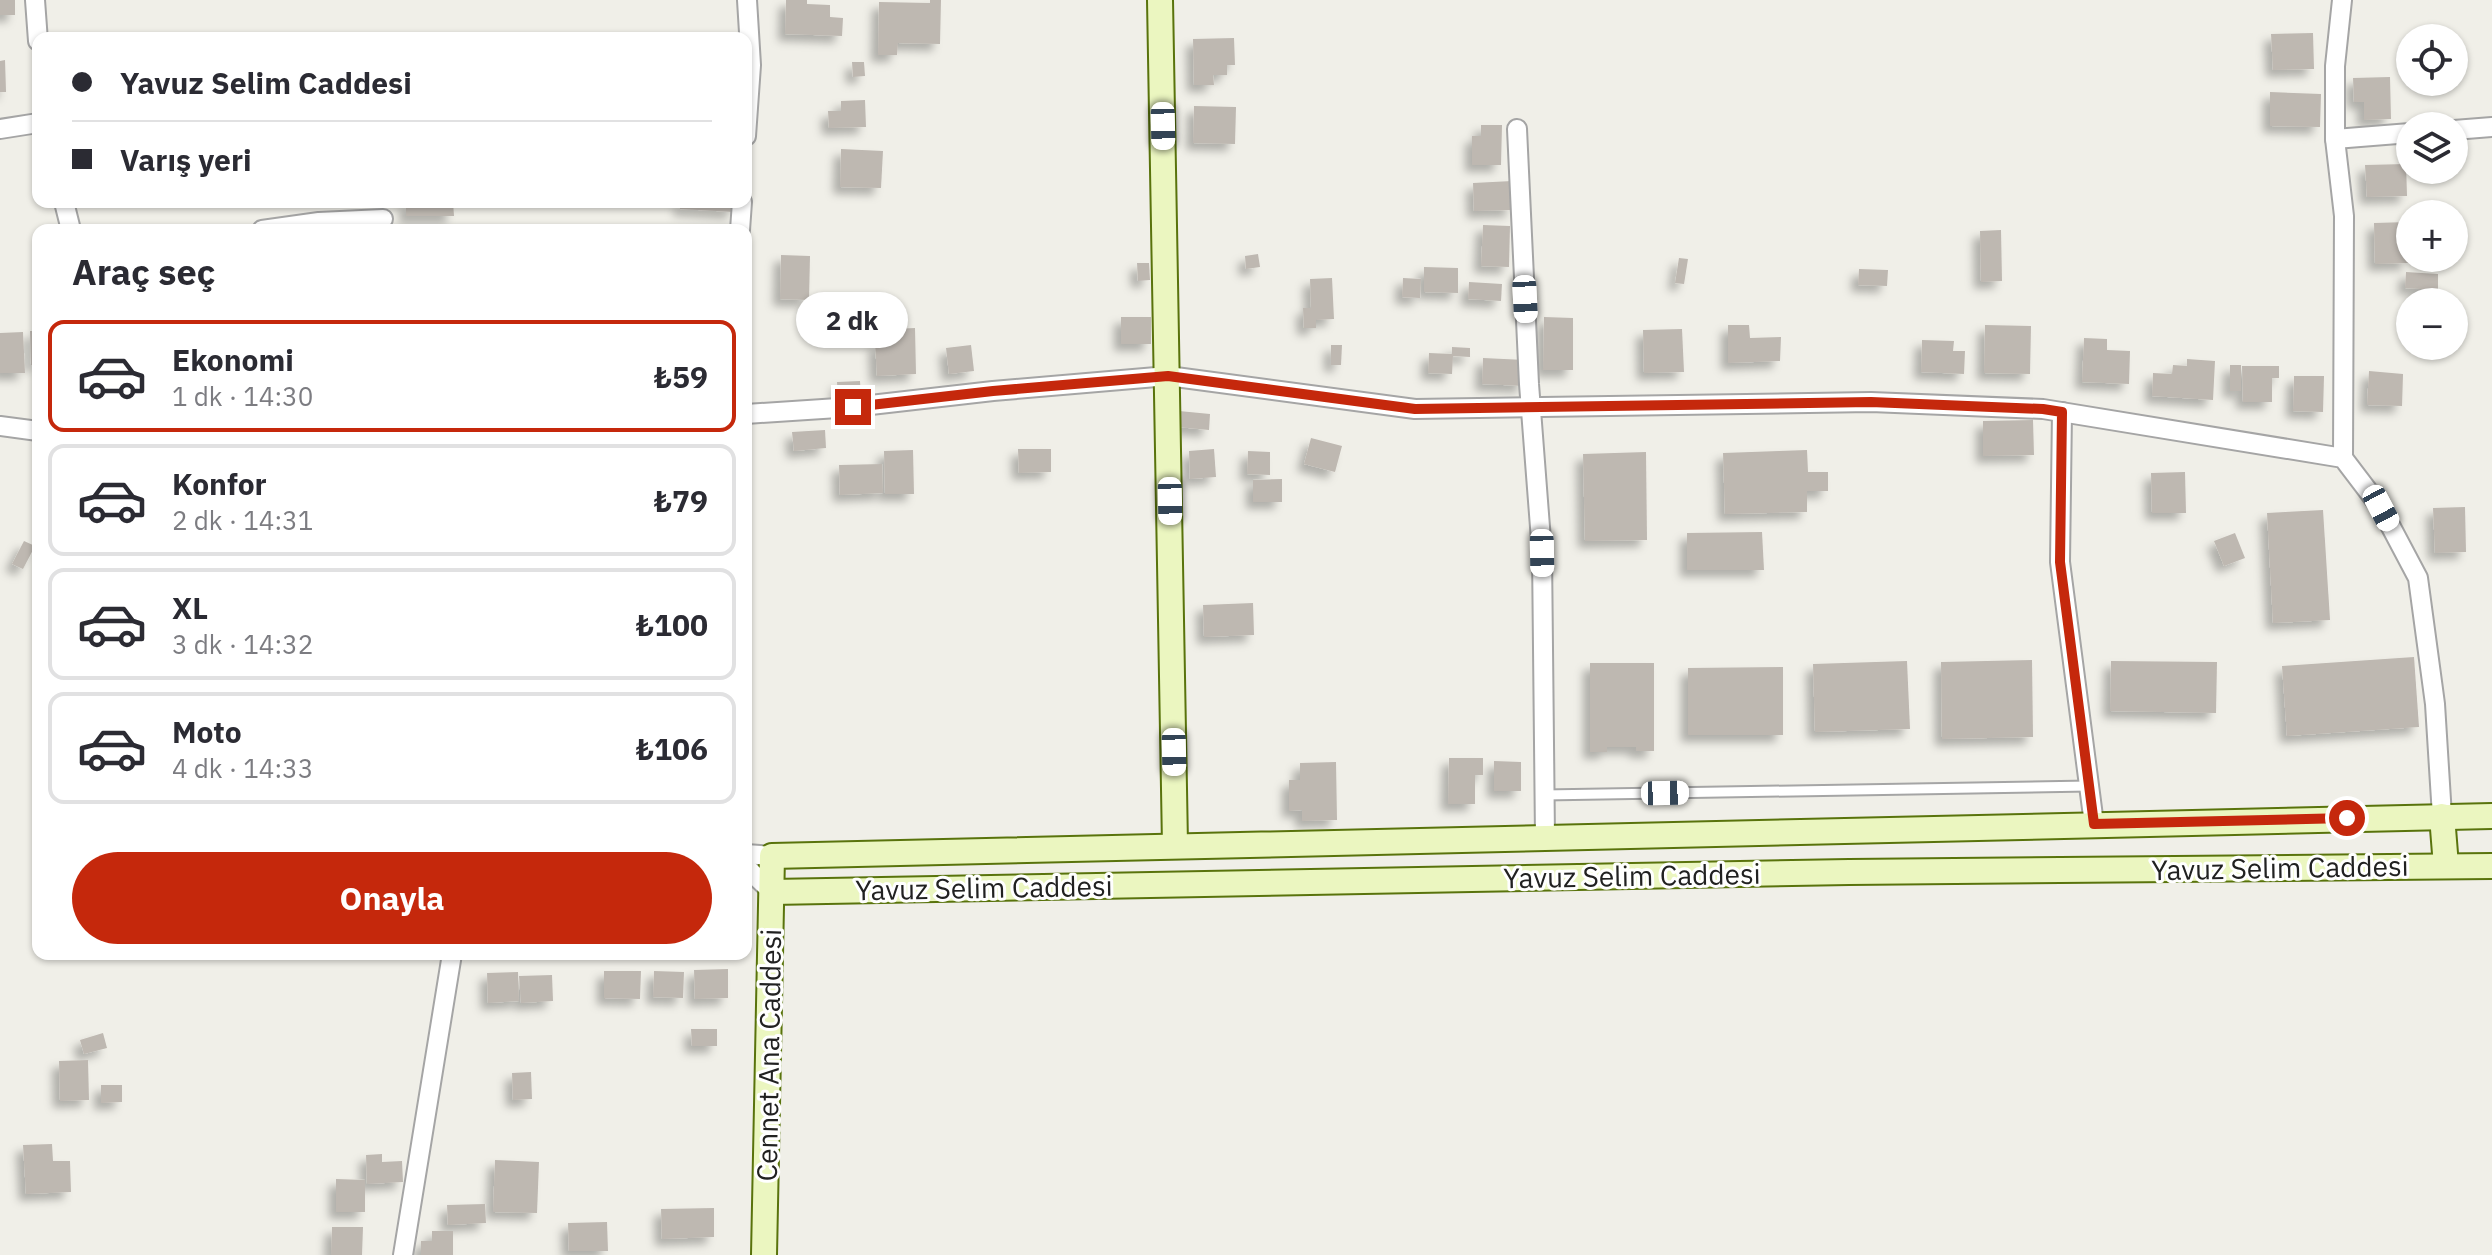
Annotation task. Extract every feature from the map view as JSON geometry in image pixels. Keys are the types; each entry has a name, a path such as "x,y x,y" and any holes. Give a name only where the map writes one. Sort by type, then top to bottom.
{"street":[{"path":"35,0 37,32"},
{"path":"747,0 749,32"},
{"path":"1160,0 1175,845"},
{"path":"2342,0 2335,66 2335,139 2344,216 2343,458 2381,508 2418,578 2435,704 2446,866"},
{"path":"0,129 32,124"},
{"path":"2468,129 2492,127"},
{"path":"1517,129 1542,553 1545,837"},
{"path":"2335,139 2396,134"},
{"path":"305,224 383,219"},
{"path":"752,414 853,407 1168,376 1415,409 1871,402 2043,409 2343,458"},
{"path":"2062,412 2060,562 2094,824"},
{"path":"0,426 32,430"},
{"name":"Yavuz Selim Caddesi","path":"772,856 2492,816"},
{"path":"752,854 772,856"},
{"name":"Cennet Ana Caddesi","path":"764,1255 772,856"},
{"name":"Yavuz Selim Caddesi","path":"772,892 1833,872 2492,866"},
{"path":"752,873 772,892"},
{"path":"403,1255 451,960"}],"lane":[{"path":"1544,795 2089,786"}],"building":[{"path":"0,0 15,0 15,15 0,15"},
{"path":"786,0 830,5 830,17 843,18 842,36 785,34"},
{"path":"930,0 941,0 940,44 898,43 897,55 878,55 879,2 930,3"},
{"path":"2313,33 2314,69 2273,70 2271,34"},
{"path":"1234,38 1235,65 1227,65 1227,75 1213,75 1214,85 1194,85 1193,39"},
{"path":"5,60 6,92 0,92 0,61"},
{"path":"852,62 864,62 865,76 853,77"},
{"path":"2390,77 2391,119 2364,120 2364,102 2354,102 2353,78"},
{"path":"2270,92 2321,94 2320,127 2270,126"},
{"path":"865,100 866,127 829,128 828,111 841,111 841,101"},
{"path":"1194,106 1236,107 1235,144 1193,143"},
{"path":"1481,125 1502,125 1501,165 1472,165 1472,136 1481,136"},
{"path":"841,149 883,151 881,188 840,187"},
{"path":"2396,164 2396,184 2407,184 2407,196 2367,197 2365,165"},
{"path":"1512,181 1513,210 1474,211 1473,183"},
{"path":"406,208 453,208 454,216 406,216"},
{"path":"680,208 734,208 734,212"},
{"path":"2396,222 2396,263 2375,264 2374,223"},
{"path":"1483,225 1510,226 1509,267 1481,266"},
{"path":"2001,230 2002,281 1981,282 1980,231"},
{"path":"1258,254 1260,267 1246,269 1245,256"},
{"path":"781,255 810,256 809,300 780,299"},
{"path":"1679,258 1688,259 1684,284 1675,283"},
{"path":"1137,263 1149,263 1150,280 1138,281"},
{"path":"1424,267 1458,268 1458,293 1424,292"},
{"path":"1859,269 1888,270 1887,286 1858,285"},
{"path":"2406,272 2438,274 2438,288 2405,288"},
{"path":"1332,278 1334,319 1316,320 1316,328 1304,328 1303,308 1311,308 1310,279"},
{"path":"1403,278 1421,279 1420,298 1402,297"},
{"path":"1469,282 1502,284 1501,301 1468,299"},
{"path":"830,293 862,294 862,307 850,307 849,331 829,331"},
{"path":"1121,317 1151,317 1151,344 1121,344"},
{"path":"1544,317 1573,318 1573,370 1543,370"},
{"path":"1728,325 1749,325 1750,338 1781,337 1780,361 1728,363"},
{"path":"1985,325 2031,326 2030,374 1984,373"},
{"path":"915,328 916,374 877,376 875,343 894,343 894,329"},
{"path":"1682,329 1684,372 1644,373 1643,330"},
{"path":"30,331 32,331 32,365"},
{"path":"23,332 25,373 0,373 0,333"},
{"path":"2084,338 2107,339 2107,350 2130,351 2129,384 2082,382"},
{"path":"1922,340 1954,341 1953,351 1965,351 1964,374 1921,372"},
{"path":"971,345 974,371 949,374 946,348"},
{"path":"1331,345 1342,345 1341,365 1331,365"},
{"path":"1452,347 1470,348 1470,357 1453,356 1452,374 1428,373 1429,353 1452,354"},
{"path":"1483,358 1525,360 1524,386 1482,384"},
{"path":"2187,359 2215,361 2213,400 2152,396 2153,373 2172,374 2173,365 2187,366"},
{"path":"2230,365 2241,365 2241,391 2230,391"},
{"path":"2242,366 2279,366 2279,378 2272,378 2272,402 2243,402"},
{"path":"2369,371 2403,374 2402,406 2367,405"},
{"path":"2294,376 2324,376 2323,412 2293,411"},
{"path":"860,381 861,398 838,399 837,382"},
{"path":"1179,411 1210,414 1209,430 1178,427"},
{"path":"2033,420 2034,455 1983,456 1983,421"},
{"path":"825,430 826,448 794,451 792,432"},
{"path":"1311,438 1342,446 1335,472 1304,464"},
{"path":"1018,449 1051,449 1051,472 1019,473"},
{"path":"1214,449 1216,477 1190,479 1189,451"},
{"path":"913,450 914,494 885,494 884,451"},
{"path":"1807,450 1808,472 1828,472 1828,491 1807,491 1807,512 1725,514 1723,453"},
{"path":"1248,451 1270,452 1270,475 1247,474"},
{"path":"1646,452 1647,540 1585,541 1583,454"},
{"path":"882,464 883,493 840,495 839,465"},
{"path":"2185,472 2186,513 2152,513 2151,473"},
{"path":"1282,479 1282,502 1253,502 1253,480"},
{"path":"2465,507 2466,552 2435,553 2433,508"},
{"path":"2323,510 2330,620 2273,623 2267,513"},
{"path":"1762,532 1764,570 1687,570 1687,533"},
{"path":"2235,533 2245,558 2224,566 2214,541"},
{"path":"24,541 32,545 32,552 23,569 12,564"},
{"path":"1253,603 1254,635 1204,637 1203,605"},
{"path":"2414,657 2419,727 2287,736 2282,666"},
{"path":"2032,660 2033,737 1942,739 1941,662"},
{"path":"1907,661 1910,729 1815,732 1813,664"},
{"path":"2111,661 2217,662 2216,713 2110,711"},
{"path":"1590,663 1654,663 1654,751 1636,751 1636,747 1607,747 1607,752 1590,752"},
{"path":"1783,667 1783,735 1688,735 1688,668"},
{"path":"1449,758 1483,758 1483,775 1475,775 1475,804 1448,804"},
{"path":"1494,761 1521,762 1521,791 1494,791"},
{"path":"1336,762 1337,820 1302,821 1302,810 1289,811 1289,780 1300,780 1300,763"},
{"path":"728,969 728,998 695,999 694,970"},
{"path":"604,971 641,971 640,999 604,998"},
{"path":"654,971 684,972 683,998 653,997"},
{"path":"518,972 519,1001 488,1003 487,973"},
{"path":"552,975 553,1001 521,1003 519,976"},
{"path":"691,1029 717,1029 717,1046 692,1046"},
{"path":"103,1033 107,1048 84,1054 80,1040"},
{"path":"88,1060 89,1100 60,1101 59,1061"},
{"path":"531,1072 532,1099 513,1100 512,1073"},
{"path":"101,1085 122,1085 122,1102 101,1103"},
{"path":"52,1144 53,1161 70,1161 71,1192 26,1194 23,1145"},
{"path":"382,1154 382,1162 402,1161 403,1182 367,1184 366,1155"},
{"path":"495,1160 539,1162 537,1213 493,1212"},
{"path":"336,1179 365,1180 365,1212 336,1212"},
{"path":"485,1204 486,1223 448,1225 447,1205"},
{"path":"714,1208 714,1237 662,1239 661,1209"},
{"path":"607,1222 608,1251 569,1251 568,1223"},
{"path":"332,1227 363,1227 362,1255 331,1255"},
{"path":"432,1231 453,1231 453,1255 421,1255 421,1241 432,1241"}],"route":[{"path":"853,407 1168,376 1415,409 1871,402 2062,412 2060,562 2094,824 2347,818"}]}
